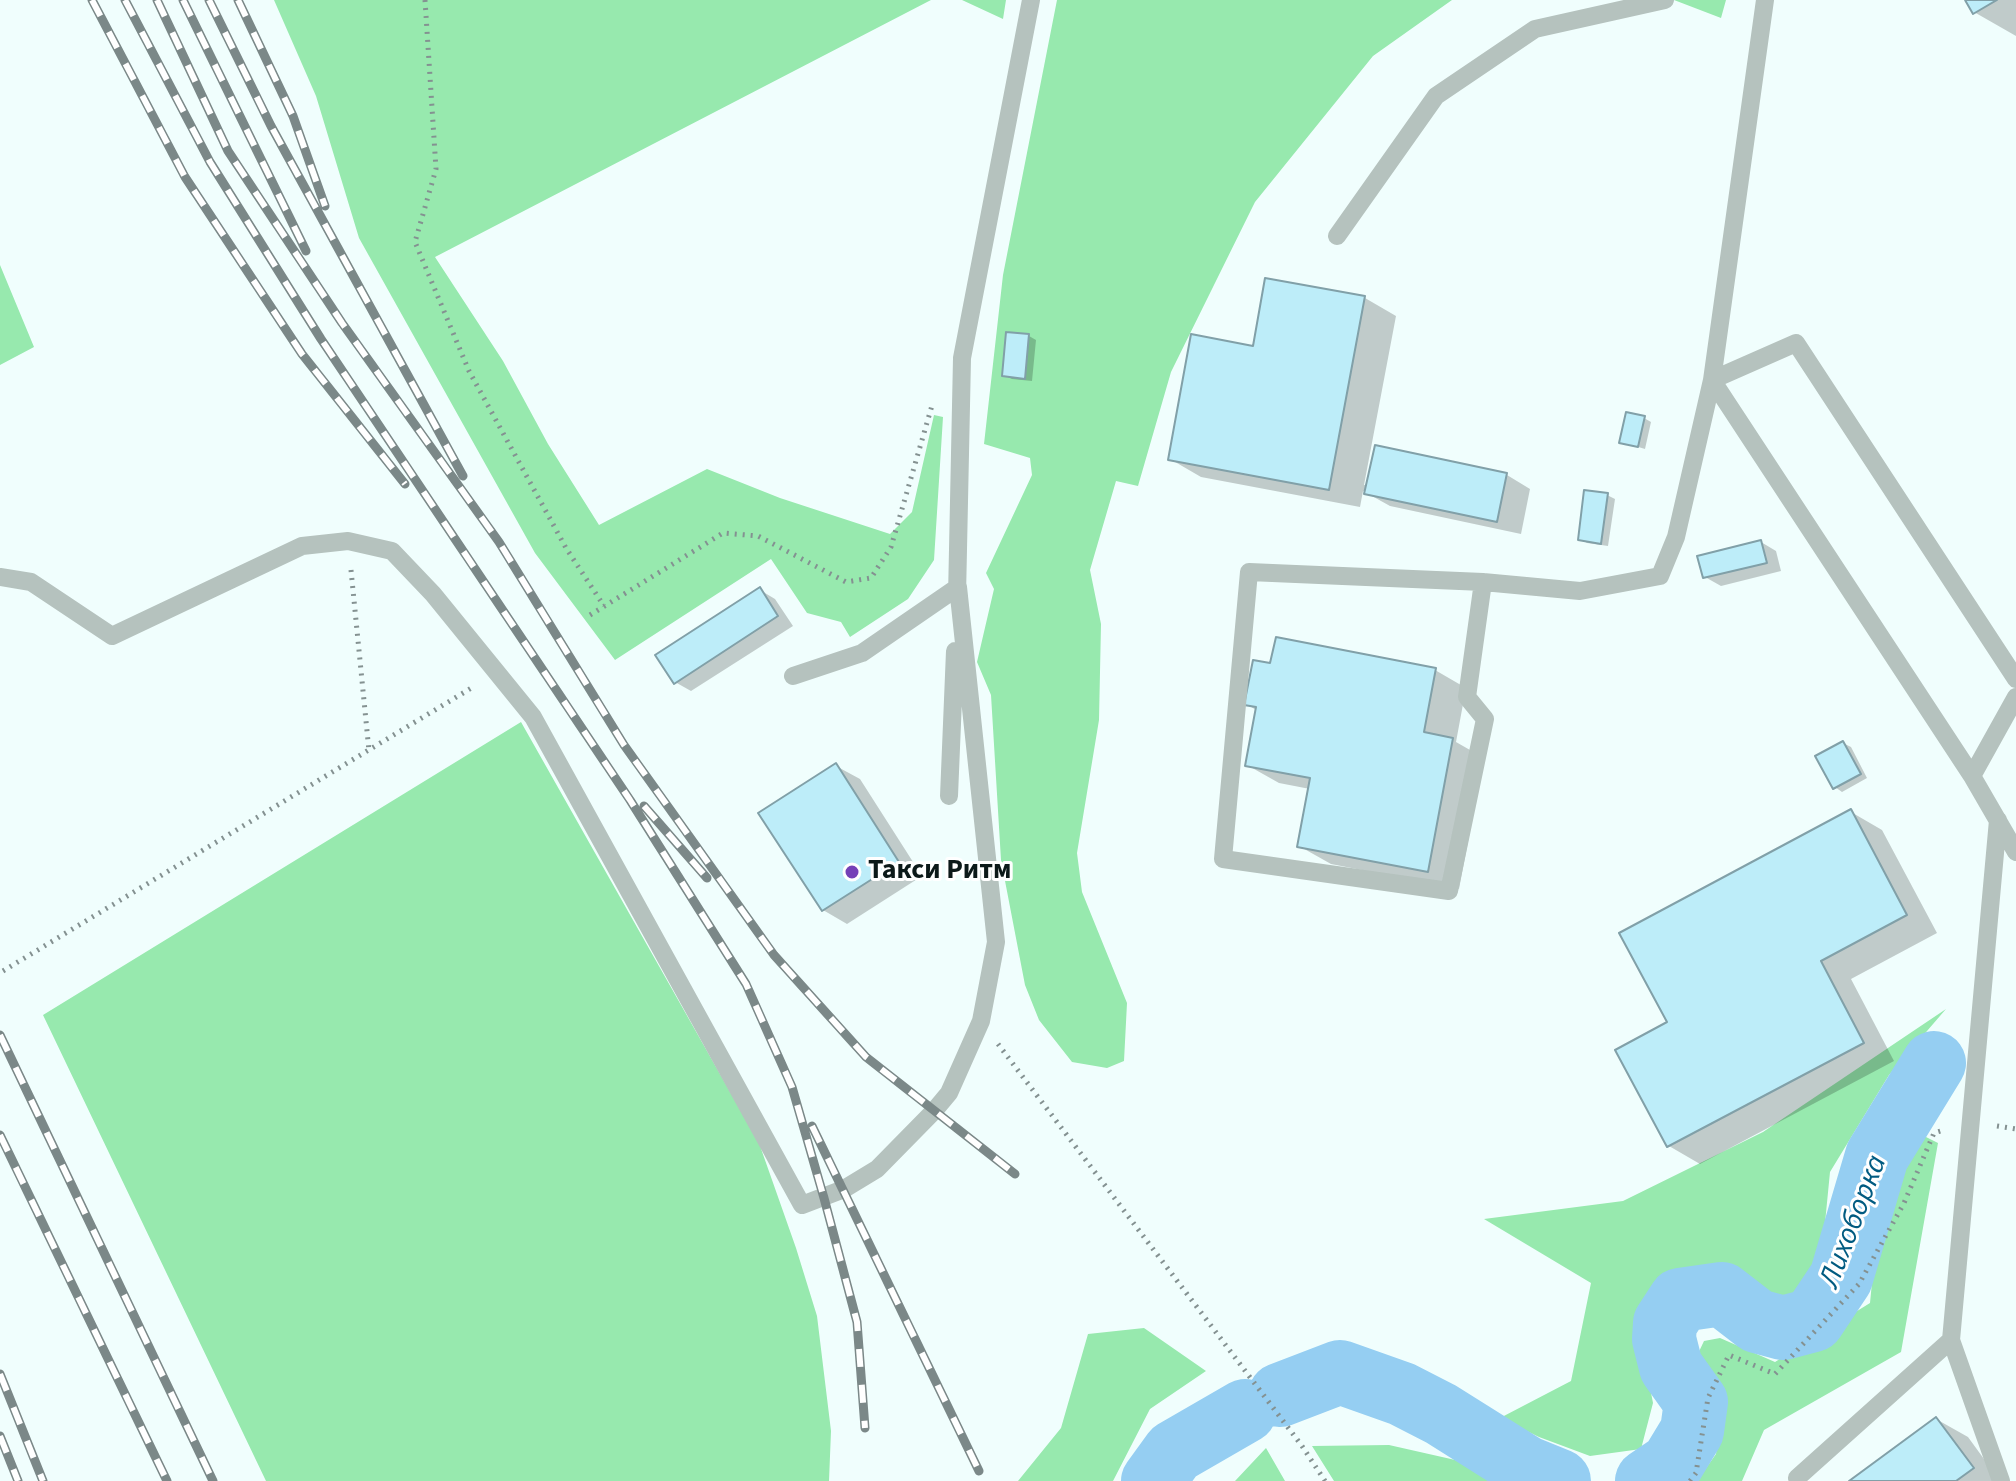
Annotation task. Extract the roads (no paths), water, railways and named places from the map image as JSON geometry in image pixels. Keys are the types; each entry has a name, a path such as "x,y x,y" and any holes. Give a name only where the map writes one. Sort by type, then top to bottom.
{"lane":[{"path":"949,796 958,587 962,358 1031,0"},
{"path":"1337,236 1436,96 1535,29 1665,0"},
{"path":"1483,582 1467,697 1485,719 1449,891 1223,859 1249,572 1483,582 1580,591 1660,576 1676,537 1712,380 1765,0"},
{"path":"1712,380 1796,343 2016,679"},
{"path":"1712,380 1972,776 2016,852"},
{"path":"0,577 31,582 112,636 302,546 348,541 392,551 433,594 533,717 802,1205 844,1189 877,1169 934,1111 949,1093 981,1021 996,942 958,587"},
{"path":"793,676 862,653 958,587"},
{"path":"1972,776 2016,697"},
{"path":"1998,820 1951,1340 2001,1481"},
{"path":"1798,1481 1797,1478 1951,1340"}],"waterway":[{"name":"Лихоборка","path":"1647,1481 1672,1464 1692,1431 1696,1402 1671,1367 1664,1339 1665,1323 1680,1300 1722,1294 1757,1321 1783,1328 1813,1320 1841,1278 1877,1156 1934,1063"},
{"name":"Лихоборка","path":"1280,1395 1340,1372 1402,1394 1441,1414 1527,1468 1559,1481"},
{"name":"Лихоборка","path":"1153,1481 1174,1452 1245,1411"}],"railway":[{"path":"92,0 185,177 302,354 405,484"},
{"path":"125,0 210,162 321,339 630,800 746,984 792,1087 824,1198 857,1322 865,1428"},
{"path":"157,0 228,151 342,323 499,542 624,745 774,955 866,1057 1015,1174"},
{"path":"183,0 306,251"},
{"path":"209,0 271,126 463,476"},
{"path":"238,0 293,116 325,206"},
{"path":"644,806 707,878"},
{"path":"0,1035 213,1481"},
{"path":"812,1126 979,1471"},
{"path":"0,1135 167,1481"},
{"path":"0,1374 43,1481"},
{"path":"0,1436 18,1481"}],"place":[{"name":"Такси Ритм","path":"852,872"}]}
